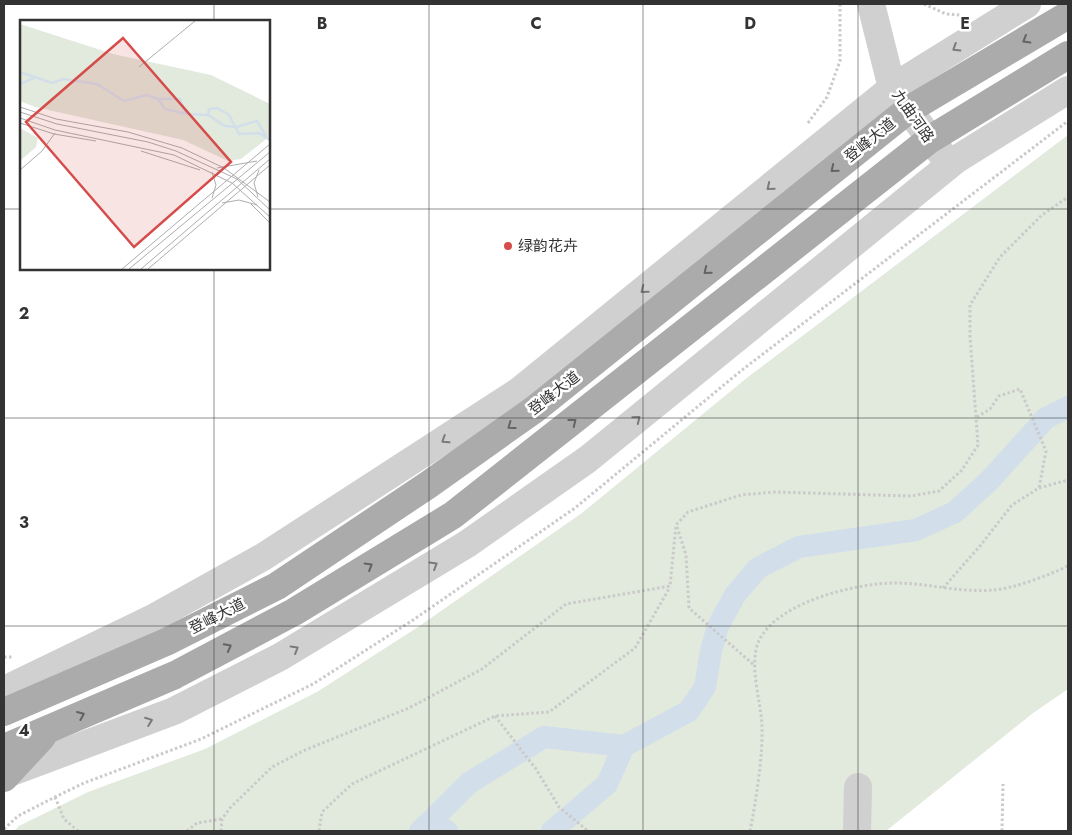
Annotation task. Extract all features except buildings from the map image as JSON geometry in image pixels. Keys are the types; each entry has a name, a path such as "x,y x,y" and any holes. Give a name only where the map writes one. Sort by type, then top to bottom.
{"main road":[{"name":"登峰大道","path":"4,712 166,642 277,586 428,486 542,402 908,110 1068,15"},
{"path":"4,748 175,675 286,617 453,515 929,140 1068,55"},
{"path":"4,691 36,698"},
{"path":"5,776 51,727"}],"street":[{"name":"九曲河路","path":"870,4 892,88 929,140 950,165"},
{"path":"4,691 155,617 264,557 520,391 892,88 1027,4"},
{"path":"5,776 174,712 280,657 468,544 588,459 950,165 1068,90"},
{"path":"857,831 858,787"}],"path":[{"path":"806,125 827,97 840,61 840,4"},
{"path":"924,4 946,14 960,15 967,12"},
{"path":"319,831 322,812 352,784 495,716 549,712 635,648 670,586 676,525 688,512 741,495 800,492 911,496 939,491 962,470 978,444 978,417 970,336 970,305 1000,257 1042,215 1068,197"},
{"path":"978,417 990,409 999,396 1020,389 1046,451 1039,488"},
{"path":"943,589 1012,505 1039,488 1068,480"},
{"path":"676,525 686,555 689,608 756,667"},
{"path":"750,831 762,726 756,667 758,644 766,629 780,617 812,599 841,591 894,583 943,589 994,590 1050,574 1068,566"},
{"path":"187,831 197,823 222,818 272,767 305,750 409,708 482,669 566,604 670,586"},
{"path":"4,657 14,658"},
{"path":"495,716 536,769 560,807 588,831"},
{"path":"1002,831 1003,784"},
{"path":"4,829 18,816 55,797 64,819 78,831"},
{"path":"220,831 222,818"}],"shaded area":[{"path":"1068,135 1068,689 1033,713 886,831 14,831 19,826 88,792 205,749 317,692 418,627 582,513 748,377"}],"waterway":[{"path":"552,831 607,784 624,746 689,711 705,687 711,651 718,626 735,595 758,568 799,547 916,530 955,512 989,481 1046,418 1068,407"},
{"path":"430,822 469,783 544,737 624,746"},
{"path":"420,831 430,822 447,831"}],"place":[{"name":"绿韵花卉","path":"508,246"}]}
